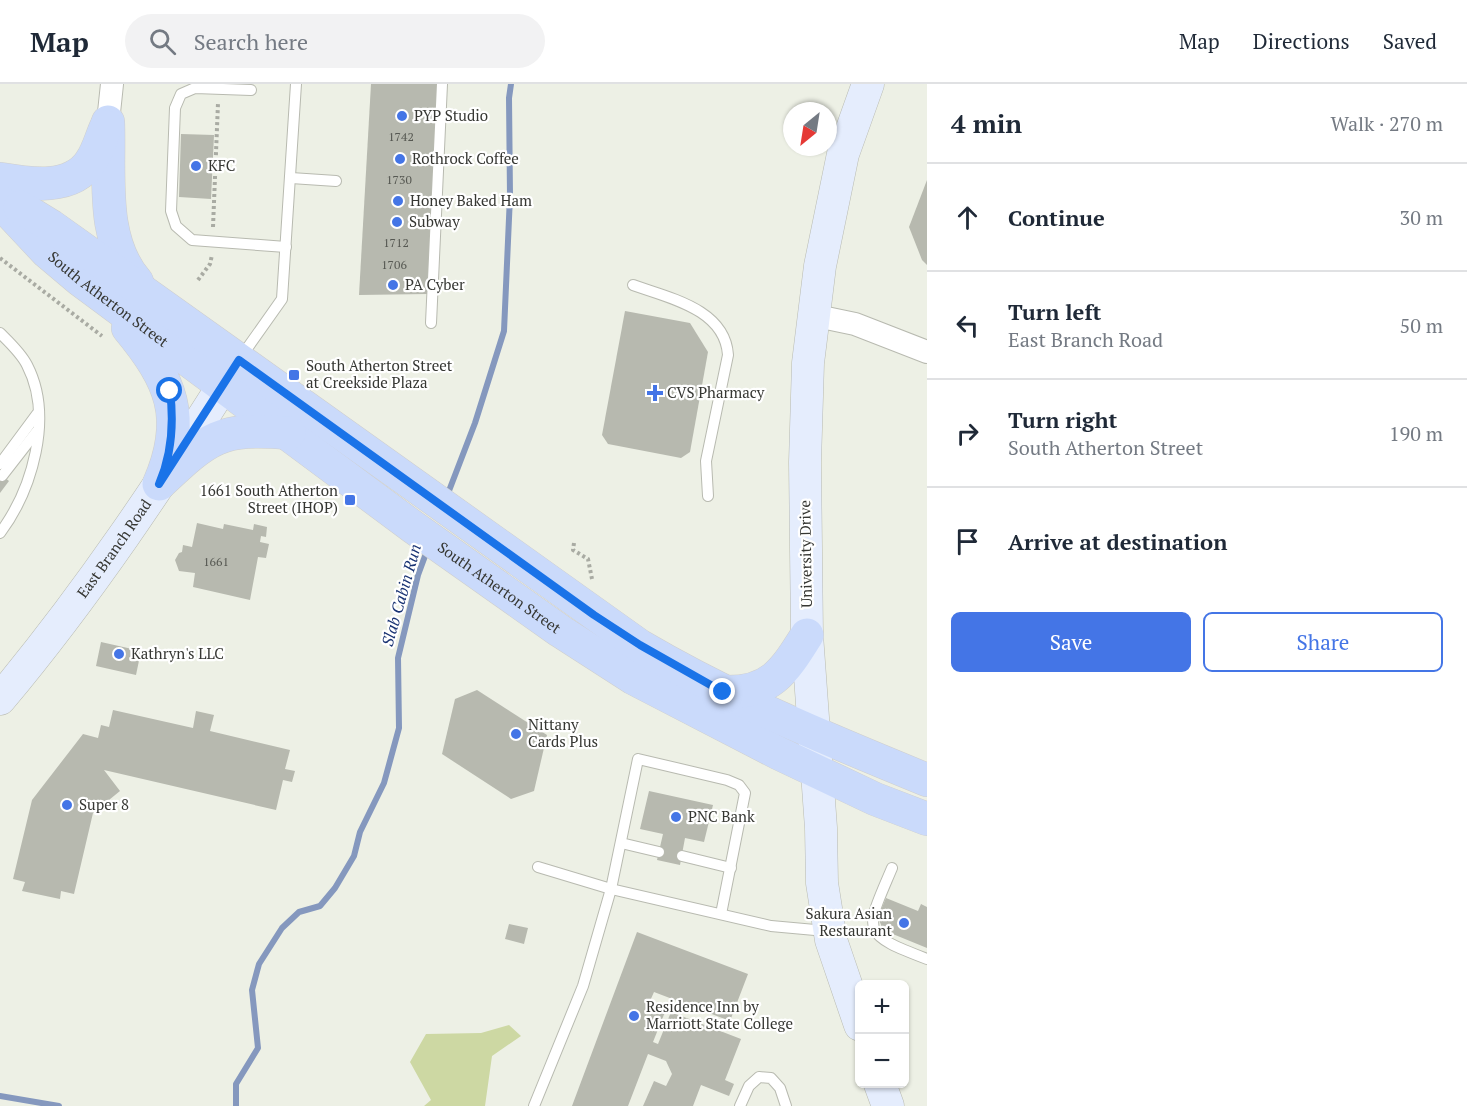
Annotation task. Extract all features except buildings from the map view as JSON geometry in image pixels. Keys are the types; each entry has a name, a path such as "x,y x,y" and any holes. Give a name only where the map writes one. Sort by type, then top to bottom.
{"main road":[{"name":"University Drive","path":"855,1010 829,931 822,883 807,635 805,462 812,315 843,154 868,84"},
{"path":"0,179 37,184 74,177 92,160 108,122"},
{"path":"108,122 111,224 116,248 122,263 136,281 168,309"},
{"name":"South Atherton Street","path":"0,196 51,226 168,309 232,372 289,433 477,573 633,678 687,708 875,799 927,819"},
{"name":"South Atherton Street","path":"0,202 46,252 91,287 425,492 640,645 723,692 814,734 927,780"},
{"path":"91,287 156,363 170,391 173,430 166,468 159,484"},
{"name":"East Branch Road","path":"0,699 58,629 159,484 232,372"},
{"path":"159,484 202,444 215,437 243,430 289,433"},
{"path":"723,692 754,690 770,682 783,671 807,635"},
{"path":"882,1088 888,1106"}],"street":[{"path":"108,122 112,84"},
{"path":"812,315 855,324 927,352"}],"lane":[{"path":"232,372 282,299 296,84"},
{"path":"431,323 442,84"},
{"path":"251,90 187,89 177,102 171,212 176,226 192,240 201,243 286,247"},
{"path":"291,178 336,181"},
{"path":"633,285 685,304 714,321 727,339 728,355 706,461 708,496"},
{"path":"0,333 27,364 35,389 38,414 32,465 13,514 0,533"},
{"path":"0,464 38,414"},
{"path":"2,476 37,430"},
{"path":"534,1106 583,986 611,889 638,759 739,785 745,793 745,803 721,914"},
{"path":"621,843 659,852"},
{"path":"682,856 731,868"},
{"path":"538,867 611,889 771,926 829,931"},
{"path":"892,868 873,913 872,925 884,942 927,959"},
{"path":"740,1106 749,1086 759,1077 771,1078 780,1088 786,1106"}],"path":[{"path":"213,237 219,89"},
{"path":"198,280 210,264 212,251"},
{"path":"0,258 106,339"},
{"path":"574,543 573,550 588,559 594,589"}],"green space":[{"path":"509,1025 521,1036 492,1056 485,1106 424,1106 431,1100 410,1062 426,1034 481,1033"}],"waterway":[{"name":"Slab Cabin Run","path":"447,496 475,423 504,331 510,196 509,98 511,84"},
{"name":"Slab Cabin Run","path":"236,1106 236,1084 258,1048 252,990 259,964 282,928 299,912 320,906 335,888 354,856 360,832 384,783 399,728 398,658 418,575 428,548"},
{"name":"Slab Cabin Run","path":"0,1096 59,1106"}],"place":[{"name":"PYP Studio","path":"402,116"},
{"name":"Rothrock Coffee","path":"400,159"},
{"name":"KFC","path":"196,166"},
{"name":"Honey Baked Ham","path":"398,201"},
{"name":"Subway","path":"397,222"},
{"name":"PA Cyber","path":"393,285"},
{"name":"South Atherton Street at Creekside Plaza","path":"294,375"},
{"name":"CVS Pharmacy","path":"655,393"},
{"name":"1661 South Atherton Street (IHOP)","path":"350,500"},
{"name":"Kathryn's LLC","path":"119,654"},
{"name":"Nittany Cards Plus","path":"516,734"},
{"name":"Super 8","path":"67,805"},
{"name":"PNC Bank","path":"676,817"},
{"name":"Sakura Asian Restaurant","path":"904,923"},
{"name":"Residence Inn by Marriott State College","path":"634,1016"}],"route":[{"path":"170,391 173,430 166,468 159,484 239,360 594,615 684,672 723,692"}]}
